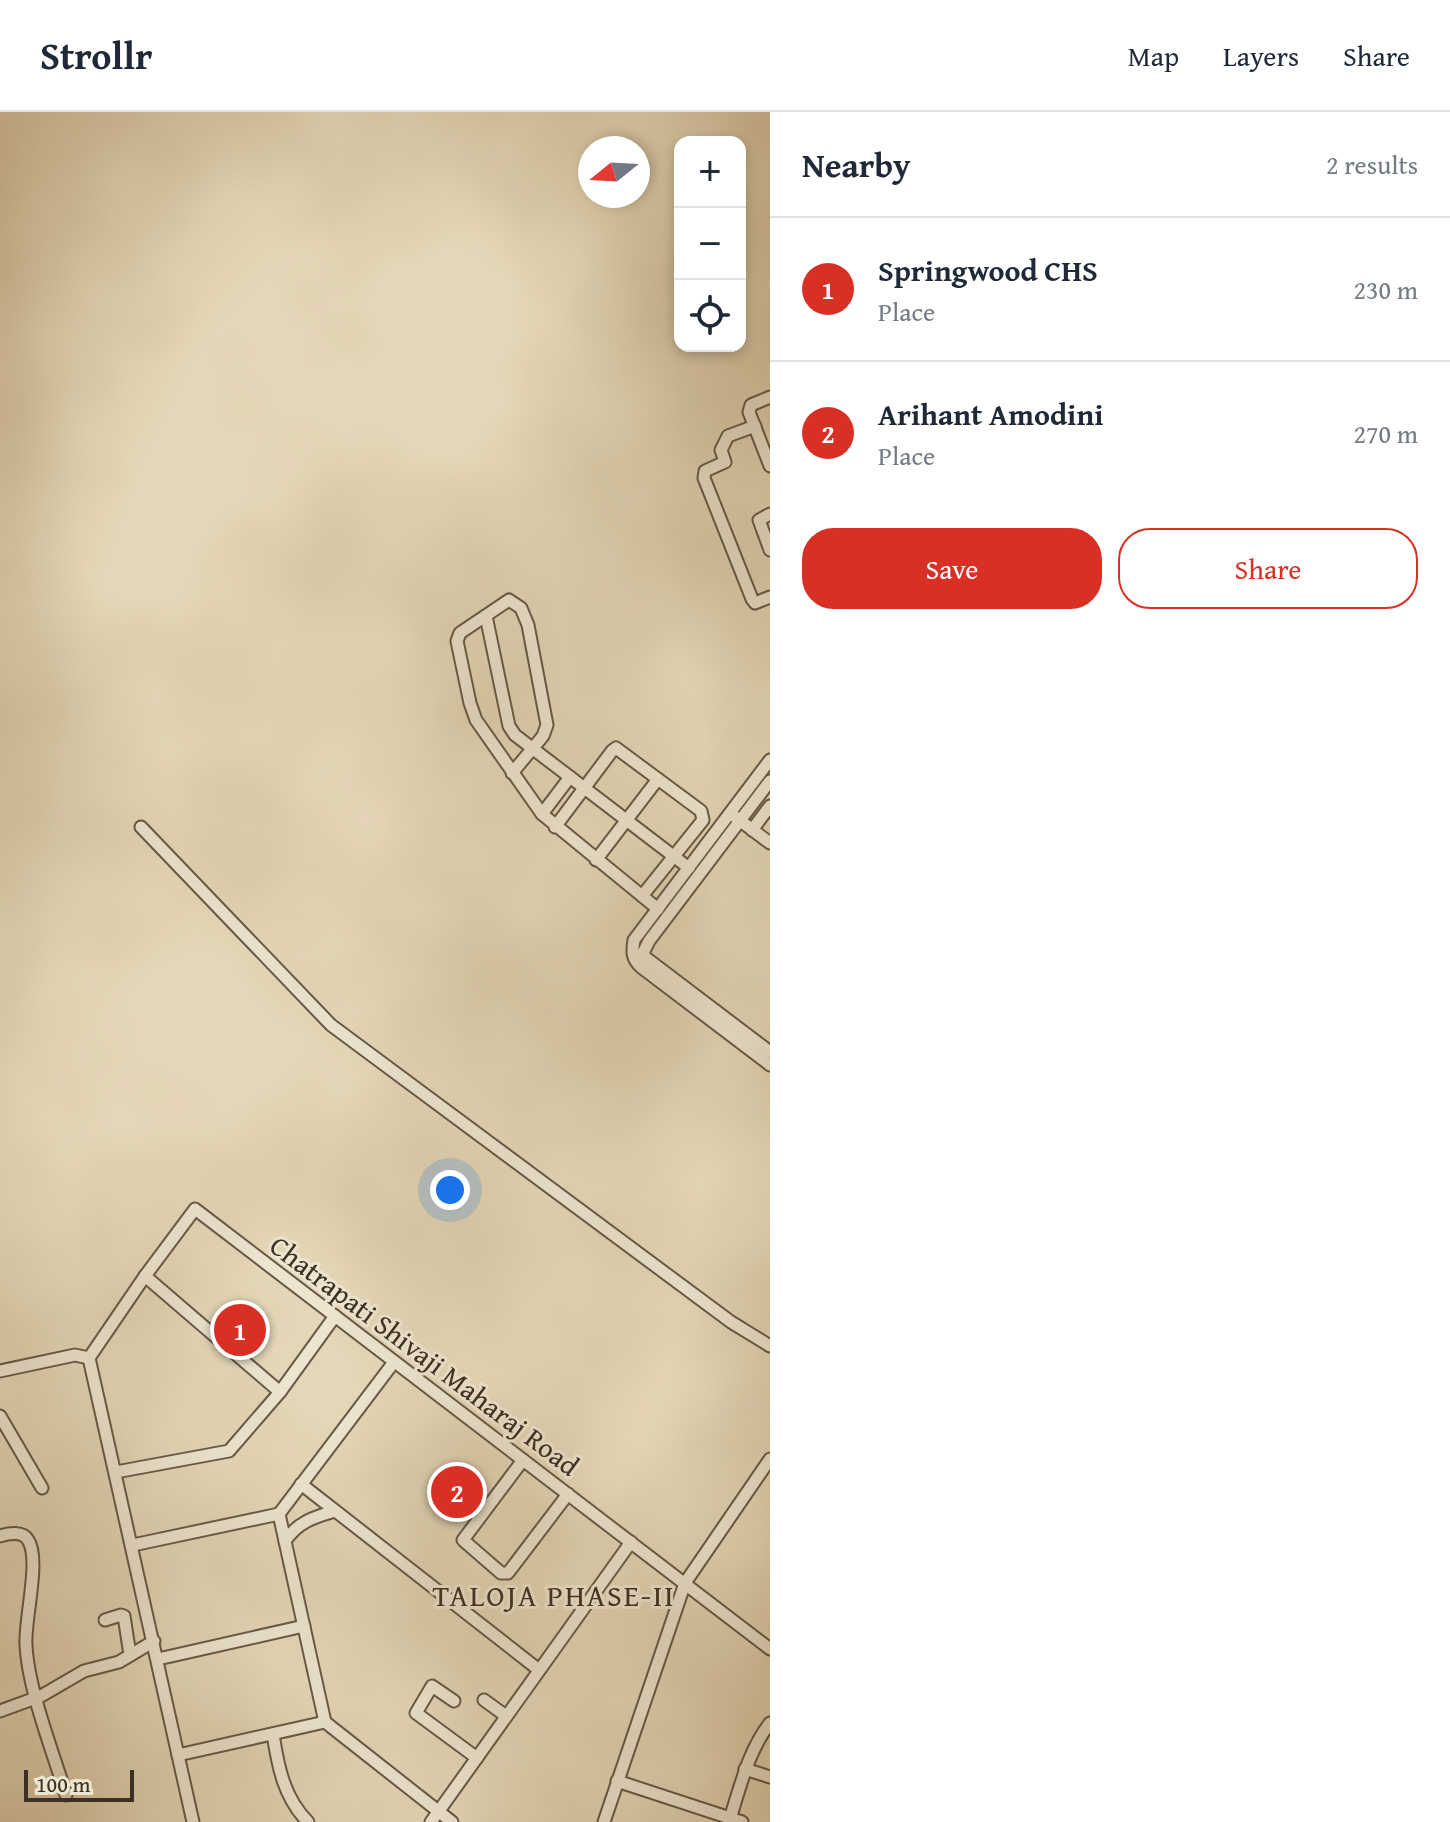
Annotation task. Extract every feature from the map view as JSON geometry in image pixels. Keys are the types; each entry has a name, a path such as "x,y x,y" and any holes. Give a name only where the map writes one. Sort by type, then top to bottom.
{"street":[{"path":"770,397 751,405 749,412 770,466"},
{"path":"755,426 728,436 721,450 725,462 705,471 704,478 752,599 755,603 770,597"},
{"path":"770,514 759,520 770,550"},
{"path":"512,773 543,736 547,725 528,625 521,608 512,600 460,633 457,645 473,712 512,773 542,814 658,909"},
{"path":"486,616 509,726 532,750 689,868"},
{"path":"555,827 616,748 701,811 704,817 642,896"},
{"path":"638,955 770,760"},
{"path":"542,814 570,777"},
{"path":"596,860 658,779"},
{"path":"770,781 689,868 634,940 641,967 770,1065"},
{"path":"752,830 770,806"},
{"path":"734,817 770,843"},
{"path":"141,827 331,1025 731,1322 770,1346"},
{"path":"638,955 770,1052"},
{"name":"Chatrapati Shivaji Maharaj Road","path":"89,1358 195,1209 770,1649"},
{"path":"145,1276 280,1392"},
{"path":"116,1472 229,1451 280,1392 335,1316"},
{"path":"0,1371 75,1355 89,1358 193,1822"},
{"path":"133,1545 279,1514 394,1362"},
{"path":"0,1416 42,1488"},
{"path":"604,1822 685,1583 770,1459"},
{"path":"523,1460 463,1540 501,1573 508,1573 568,1494"},
{"path":"301,1484 539,1670"},
{"path":"285,1541 304,1521 335,1511"},
{"path":"279,1514 325,1722 435,1817 452,1822"},
{"path":"0,1536 18,1534 26,1536 30,1543 32,1570 26,1645 37,1698 66,1795"},
{"path":"435,1817 631,1542"},
{"path":"105,1620 124,1616 130,1655"},
{"path":"158,1659 304,1626"},
{"path":"0,1711 37,1698 84,1671 119,1662 154,1641"},
{"path":"454,1701 432,1686 416,1713 477,1758"},
{"path":"484,1700 506,1716"},
{"path":"178,1755 325,1722"},
{"path":"617,1781 734,1821 745,1769 770,1723"},
{"path":"273,1734 285,1790 295,1809 308,1822"},
{"path":"745,1769 770,1777"}],"place":[{"name":"Springwood CHS","path":"240,1330"},
{"name":"Arihant Amodini","path":"457,1492"}],"district":[{"name":"TALOJA PHASE-II","path":"554,1595"}]}
